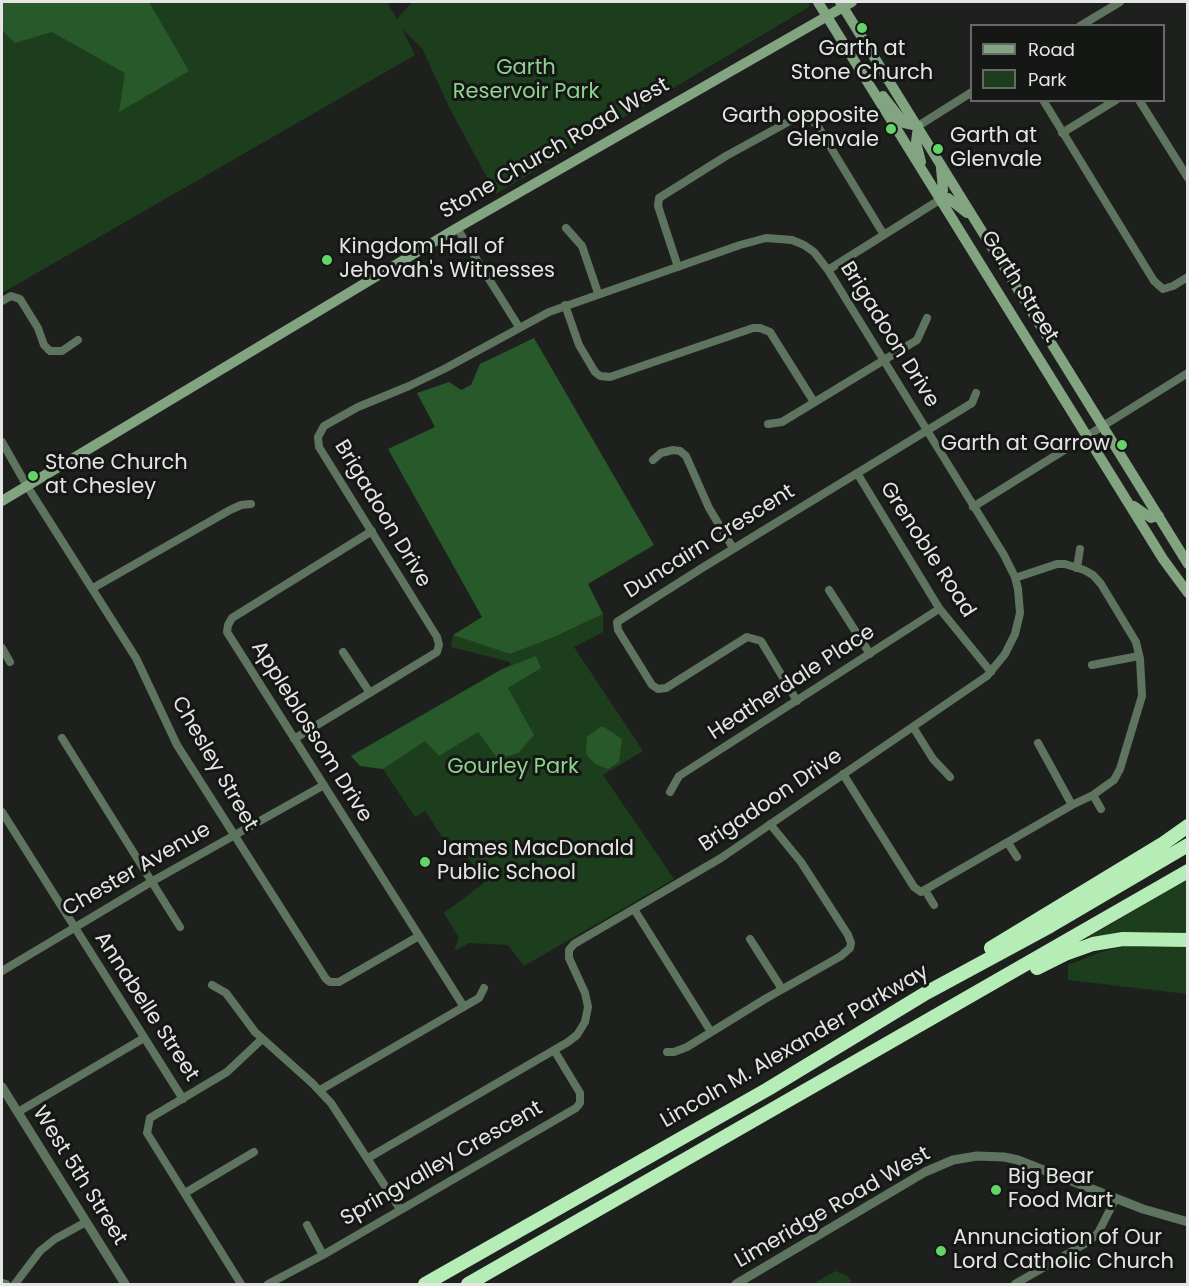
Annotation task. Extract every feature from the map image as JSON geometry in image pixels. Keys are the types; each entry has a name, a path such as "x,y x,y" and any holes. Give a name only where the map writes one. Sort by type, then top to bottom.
{"highway":[{"path":"926,993 948,974 1164,843 1188,826"},
{"name":"Lincoln M. Alexander Parkway","path":"425,1284 768,1089 926,993 1050,926 1188,845"},
{"name":"Lincoln M. Alexander Parkway","path":"468,1284 1188,871"},
{"path":"994,983 1004,984 1065,954 1093,944 1123,939 1188,940"}],"main road":[{"name":"Garth Street","path":"818,2 1163,559 1188,593"},
{"name":"Garth Street","path":"845,3 973,217 1188,564"},
{"name":"Stone Church Road West","path":"2,501 457,228 845,3"},
{"path":"854,60 904,123 918,126 916,142 926,176"},
{"path":"940,162 944,190 941,199 948,198 973,217"},
{"path":"1127,500 1144,515 1151,518 1159,516"}],"street":[{"path":"1083,24 1120,2"},
{"path":"918,126 970,93"},
{"path":"1043,102 1154,281 1163,289 1188,277"},
{"path":"1062,133 1113,102"},
{"path":"1140,102 1188,178"},
{"path":"678,267 658,206 659,198 726,156 799,116 809,118 817,125 884,235"},
{"path":"828,270 941,199"},
{"path":"457,228 519,327"},
{"path":"566,228 582,246 598,293"},
{"name":"Brigadoon Drive","path":"294,739 436,652 439,645 437,638 319,447 318,437 324,426 352,410 446,368 519,327 566,305 766,238 792,240 814,252 828,270 1007,560 1015,578 1020,613 1017,628 1005,654 991,672 721,858 576,942 570,948 569,961 585,993 587,1012 583,1027 577,1035 368,1158"},
{"path":"2,302 11,296 20,299 38,328 48,350 62,351 78,339"},
{"path":"566,305 579,345 595,372 600,376 610,377 753,328 760,328 770,332 814,402"},
{"path":"768,424 782,422 917,340 927,318"},
{"path":"973,507 1188,373"},
{"name":"Duncairn Crescent","path":"797,701 761,641 747,637 666,688 658,689 652,685 618,630 617,622 733,548 972,403 976,393"},
{"name":"Chesley Street","path":"2,442 27,486 136,658 177,745 330,982 339,982 419,936"},
{"path":"653,460 661,453 673,450 680,451 686,456 709,508 733,548"},
{"name":"Grenoble Road","path":"857,473 939,609 991,672"},
{"path":"93,588 230,510 251,504"},
{"name":"Appleblossom Drive","path":"372,531 235,616 228,626 229,636 464,1007"},
{"path":"1077,568 1080,549"},
{"path":"843,774 914,887 921,892 1093,795 1114,780 1120,769 1142,696 1139,656 1132,633 1093,575 1065,564 1057,564 1015,578"},
{"path":"830,590 870,654"},
{"name":"Heatherdale Place","path":"670,792 680,776 939,609"},
{"path":"2,648 10,662"},
{"path":"343,652 370,693"},
{"path":"1092,665 1139,656"},
{"path":"913,727 933,759 950,777"},
{"path":"62,738 180,927"},
{"path":"1038,743 1072,805"},
{"name":"Chester Avenue","path":"2,971 233,835 324,785"},
{"path":"1093,795 1101,809"},
{"name":"Annabelle Street","path":"2,812 183,1099"},
{"path":"667,1052 682,1049 841,956 850,948 848,935 801,862 770,824"},
{"path":"1008,843 1017,857"},
{"path":"925,890 934,904"},
{"path":"634,909 711,1032"},
{"path":"750,939 782,989"},
{"path":"212,985 226,993 241,1016 262,1039 320,1090 336,1108 400,1209"},
{"path":"320,1090 479,998 484,988"},
{"path":"18,1112 144,1038"},
{"path":"241,1284 147,1133 150,1118 227,1072 262,1039"},
{"name":"Springvalley Crescent","path":"268,1284 323,1255 576,1108 580,1103 580,1092 554,1050"},
{"name":"West 5th Street","path":"2,1087 125,1284"},
{"path":"185,1193 254,1152"},
{"name":"Limeridge Road West","path":"736,1284 925,1172 952,1160 978,1156 1018,1160 1161,1215 1188,1222"},
{"path":"1015,1284 1088,1242 1098,1233 1116,1198"},
{"path":"15,1284 40,1251 55,1239 86,1222"},
{"path":"307,1225 323,1255"},
{"path":"2,1283 6,1284"}],"green space":[{"name":"Garth Reservoir Park","path":"2,2 387,2 397,19 412,2 809,2 809,7 496,194 450,109 422,48 402,29 415,55 2,293"},
{"path":"2,2 149,2 189,71 119,112 125,73 52,32 15,43 2,30"},
{"path":"534,338 654,545 588,584 603,614 552,638 510,654 453,635 482,617 388,449 435,427 417,393 449,382 461,390 471,385 480,364"},
{"name":"Gourley Park","path":"603,614 603,632 574,647 643,751 603,775 674,879 524,966 508,945 469,943 454,951 459,938 444,913 484,883 457,840 445,841 425,811 415,817 383,769 360,766 351,756 511,665 510,662 451,647 453,635 510,654 552,638"},
{"path":"536,656 541,668 508,688 534,735 518,753 498,759 478,732 439,756 425,741 383,769 360,766 351,756 502,669"},
{"path":"600,727 604,727 622,739 619,762 608,769 595,764 586,754 587,737"},
{"path":"1187,880 1187,933 1082,941"},
{"path":"1130,945 1187,947 1187,994 1068,980 1068,965 1101,952"},
{"path":"836,1271 848,1276 853,1284 812,1284"}],"place":[{"name":"Garth at Stone Church","path":"862,28"},
{"name":"Garth opposite Glenvale","path":"891,129"},
{"name":"Garth at Glenvale","path":"938,149"},
{"name":"Kingdom Hall of Jehovah's Witnesses","path":"327,260"},
{"name":"Garth at Garrow","path":"1122,445"},
{"name":"Stone Church at Chesley","path":"33,476"},
{"name":"James MacDonald Public School","path":"425,862"},
{"name":"Big Bear Food Mart","path":"996,1190"},
{"name":"Annunciation of Our Lord Catholic Church","path":"941,1251"}]}
